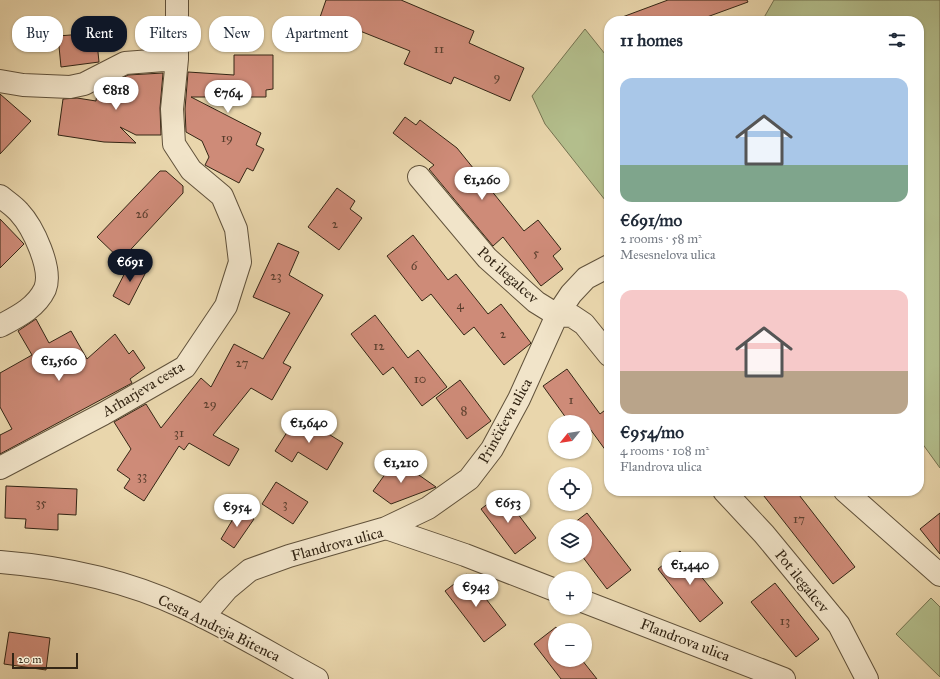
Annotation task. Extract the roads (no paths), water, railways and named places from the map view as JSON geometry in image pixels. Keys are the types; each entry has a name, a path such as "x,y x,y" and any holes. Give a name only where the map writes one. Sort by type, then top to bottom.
{"street":[{"name":"Arharjeva cesta","path":"0,468 103,414 185,367 226,306 240,262 236,229 222,196 191,170 174,144 172,109 177,59 177,0"},
{"path":"0,81 23,85 70,87 84,84 125,63 177,59"},
{"name":"Pot ilegalcev","path":"419,177 487,258 536,302 556,315 572,316 584,324 604,349"},
{"path":"0,196 20,213 34,234 46,265 45,288 33,306 19,316 0,326"},
{"name":"Prinčičeva ulica","path":"386,528 428,508 469,478 477,470 492,449 519,399 556,315 571,294 586,278 604,269"},
{"name":"Pot ilegalcev","path":"729,496 764,534 838,625 867,679"},
{"path":"851,496 940,575"},
{"name":"Flandrova ulica","path":"203,617 226,589 250,570 289,556 386,528 465,555 548,587"},
{"name":"Cesta Andreja Bitenca","path":"0,562 62,569 102,578 137,589 203,617 317,679"},
{"name":"Flandrova ulica","path":"592,605 784,679"}]}
